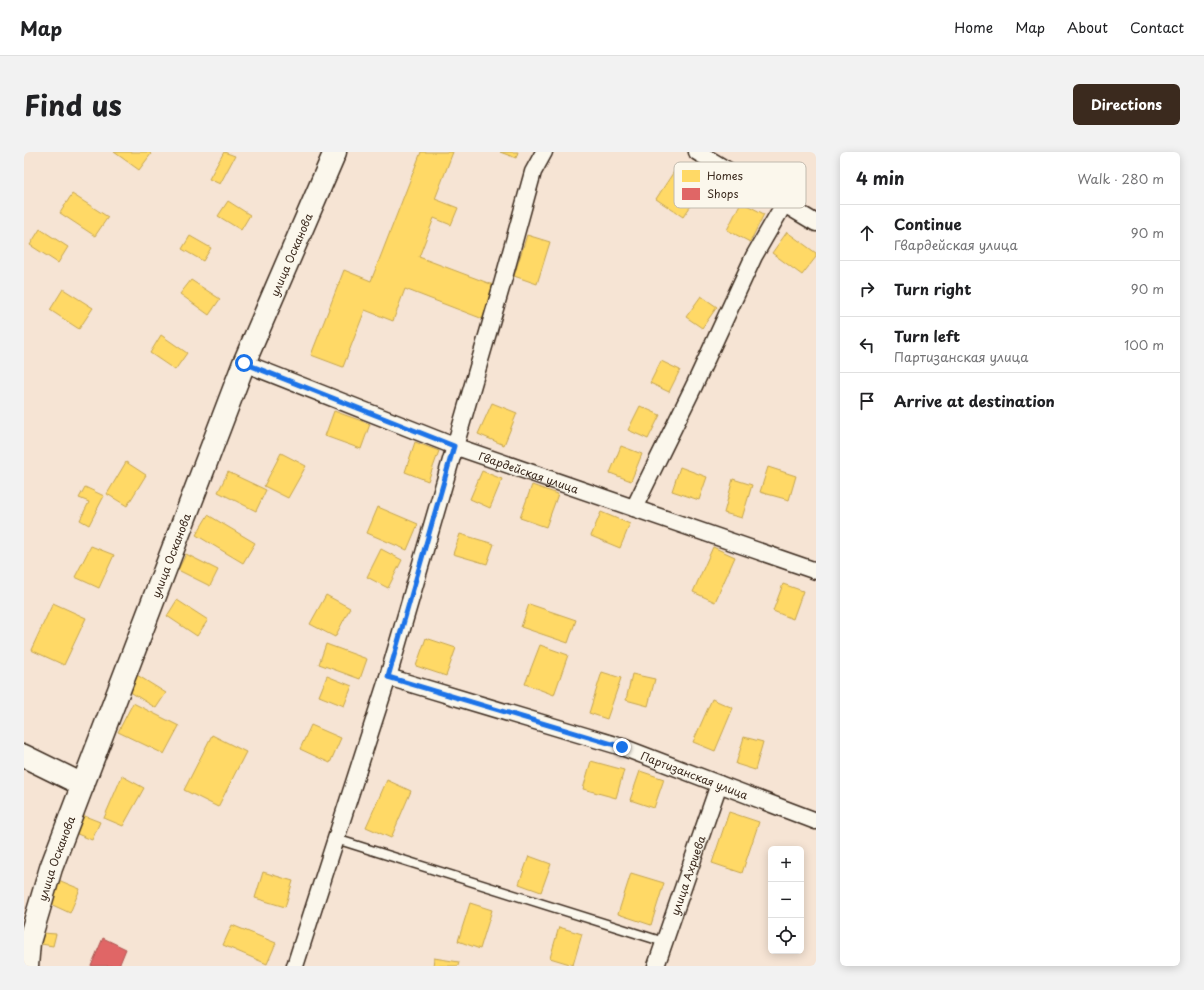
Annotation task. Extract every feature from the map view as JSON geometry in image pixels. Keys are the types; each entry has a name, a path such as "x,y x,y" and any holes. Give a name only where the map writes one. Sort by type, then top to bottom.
{"main road":[{"name":"улица Осканова","path":"27,966 29,942 51,868 244,363 336,152"},
{"path":"24,756 83,785"}],"street":[{"path":"295,966 388,677 503,281 533,172 544,152"},
{"path":"697,152 714,162"},
{"path":"634,508 694,386 754,256 782,208"},
{"path":"791,208 816,223"},
{"name":"Гвардейская улица","path":"244,363 454,446 816,571"},
{"name":"Партизанская улица","path":"388,677 622,747 816,821"},
{"name":"улица Ахриева","path":"656,966 720,784"}],"lane":[{"path":"336,839 664,942"}],"building: Homes":[{"path":"114,152 149,152 151,154 139,170"},
{"path":"224,152 235,156 220,184 209,179"},
{"path":"421,152 453,152 435,199 458,208 451,225 434,218 419,257 496,286 483,319 405,289 393,321 365,310 343,367 311,355 344,270 371,281"},
{"path":"500,152 518,152 516,158"},
{"path":"674,172 674,208 689,208 683,217 656,199"},
{"path":"72,194 108,217 95,236 60,213"},
{"path":"228,201 250,215 241,230 218,216"},
{"path":"738,208 752,208 764,214 750,242 727,230"},
{"path":"40,229 68,247 58,263 30,245"},
{"path":"787,232 816,253 816,257 802,275 772,253"},
{"path":"527,235 550,242 537,284 514,276"},
{"path":"190,236 211,248 203,261 182,249"},
{"path":"191,280 220,299 209,315 180,294"},
{"path":"63,289 93,308 79,329 50,310"},
{"path":"701,296 717,307 702,328 686,317"},
{"path":"161,335 187,353 175,370 150,353"},
{"path":"661,361 680,370 669,392 650,383"},
{"path":"492,403 517,413 504,445 478,434"},
{"path":"640,406 660,415 648,439 628,430"},
{"path":"334,411 370,424 361,449 325,436"},
{"path":"415,442 439,451 428,481 405,472"},
{"path":"621,446 642,454 631,481 610,473"},
{"path":"281,453 306,466 288,498 264,486"},
{"path":"126,462 146,475 127,506 107,494"},
{"path":"680,467 707,477 699,500 672,491"},
{"path":"768,467 796,476 789,500 760,492"},
{"path":"482,471 502,479 490,508 470,499"},
{"path":"228,472 266,490 256,511 218,492"},
{"path":"733,479 752,485 742,518 724,513"},
{"path":"532,485 558,494 546,527 520,518"},
{"path":"85,487 104,496 89,525 80,520 89,502 79,498"},
{"path":"378,507 418,524 407,550 367,533"},
{"path":"601,512 630,524 620,548 591,536"},
{"path":"208,515 255,543 243,563 196,535"},
{"path":"460,534 494,544 487,564 453,554"},
{"path":"91,546 114,555 99,588 75,577"},
{"path":"713,547 735,557 715,602 693,592"},
{"path":"381,549 402,560 388,588 367,577"},
{"path":"186,554 218,570 210,586 178,570"},
{"path":"783,584 803,591 793,619 773,611"},
{"path":"326,595 350,608 335,637 310,624"},
{"path":"177,600 208,620 197,636 167,616"},
{"path":"53,603 86,618 64,665 31,650"},
{"path":"529,604 576,620 568,643 521,627"},
{"path":"426,638 456,648 446,676 416,666"},
{"path":"326,644 367,659 360,679 319,664"},
{"path":"540,645 568,655 554,695 525,684"},
{"path":"602,672 621,678 607,719 589,713"},
{"path":"632,674 655,679 648,706 626,700"},
{"path":"137,675 166,693 156,708 127,690"},
{"path":"327,676 352,686 344,706 319,696"},
{"path":"712,699 733,708 715,751 693,742"},
{"path":"133,703 179,726 164,754 118,732"},
{"path":"311,725 341,738 330,763 300,749"},
{"path":"212,735 246,752 218,807 184,790"},
{"path":"744,737 763,742 755,770 736,764"},
{"path":"591,761 624,770 616,798 583,789"},
{"path":"640,771 664,779 654,808 630,800"},
{"path":"122,776 144,788 123,826 104,818"},
{"path":"387,780 411,791 391,838 366,827"},
{"path":"729,812 759,822 742,873 712,863"},
{"path":"77,813 100,822 92,840 70,831"},
{"path":"529,856 551,864 541,892 519,884"},
{"path":"263,872 293,881 285,907 255,898"},
{"path":"631,873 664,883 651,925 618,914"},
{"path":"56,879 80,889 70,913 46,902"},
{"path":"470,903 492,910 480,949 458,941"},
{"path":"41,914 46,916 43,933 56,934 53,946 41,944 37,962"},
{"path":"232,925 276,943 267,964 223,945"},
{"path":"559,927 582,934 573,965 550,958"},
{"path":"434,958 459,962 458,966 433,966"}],"building: Shops":[{"path":"103,938 126,949 119,966 91,966"}],"route":[{"path":"244,363 454,446 388,677 622,747"}]}
